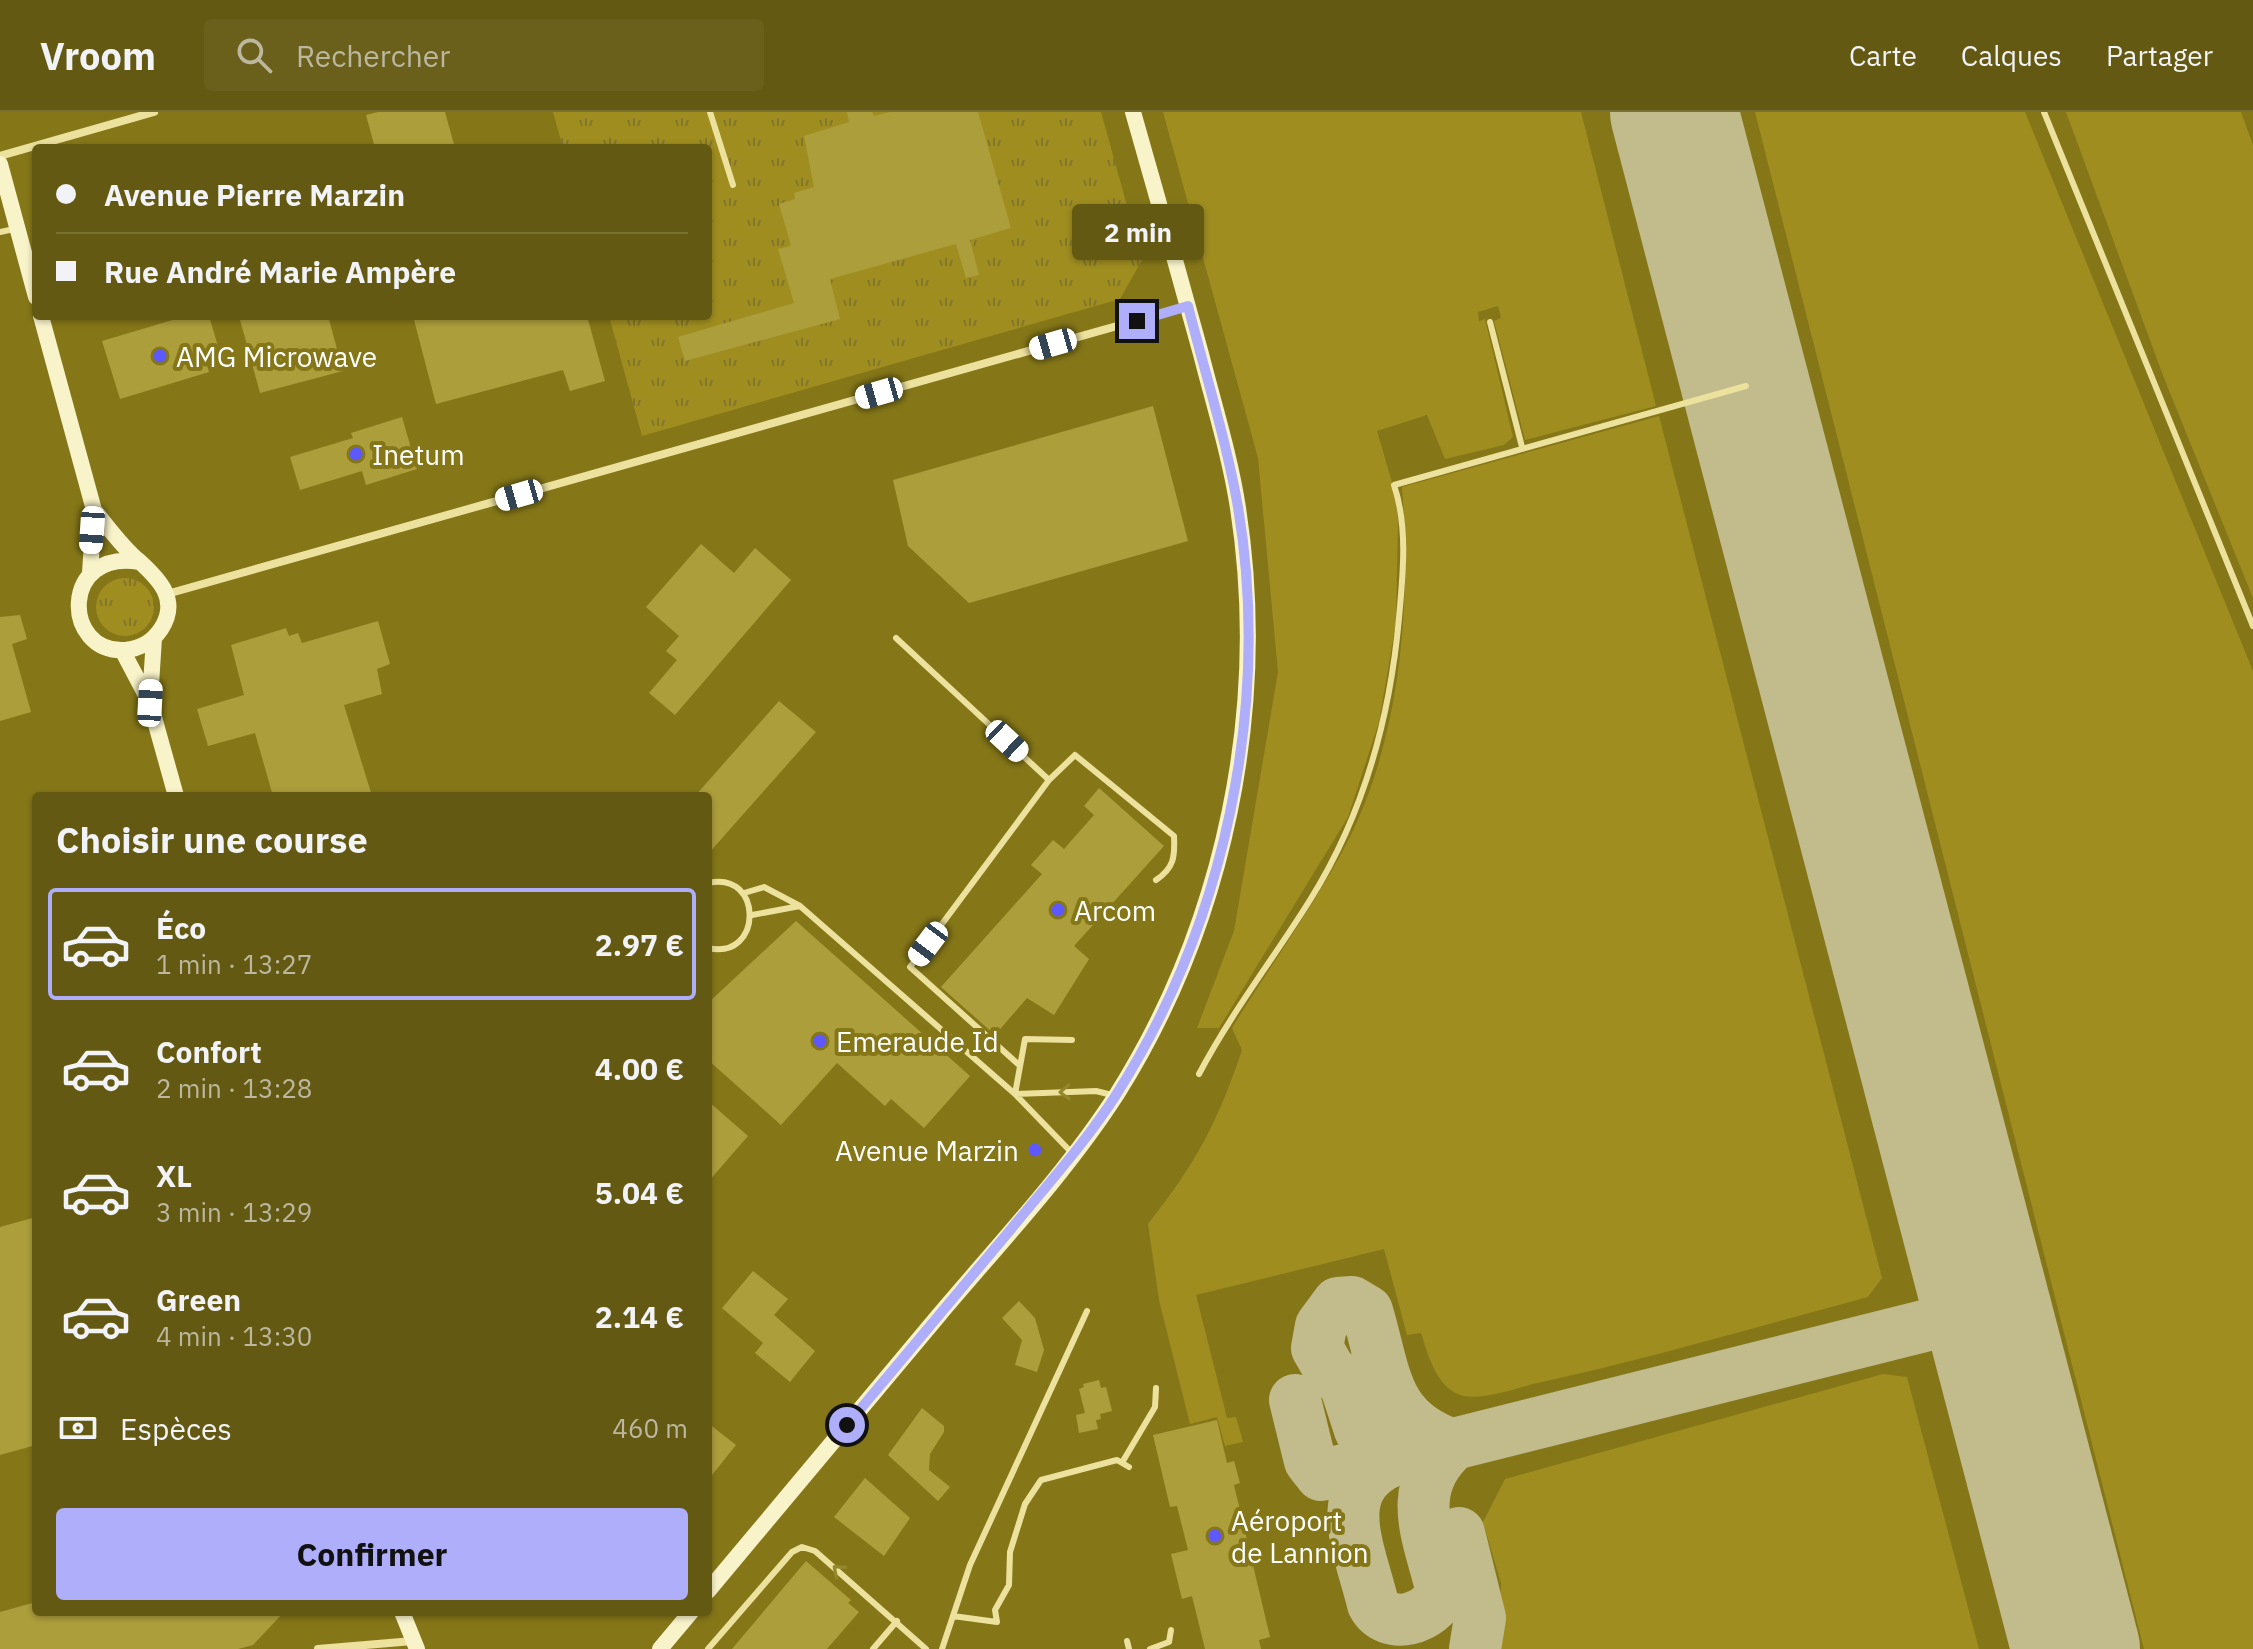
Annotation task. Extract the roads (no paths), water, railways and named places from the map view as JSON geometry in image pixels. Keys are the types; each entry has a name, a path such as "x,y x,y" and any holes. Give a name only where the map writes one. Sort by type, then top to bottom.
{"main road":[{"path":"712,1586 1072,1153 1115,1096 1150,1036 1174,984 1214,877 1237,777 1246,693 1249,631 1238,507 1188,306 1133,112"},
{"path":"0,164 32,282"},
{"path":"42,320 94,510 90,573 80,589 77,606 81,622 91,636 105,646 122,650 139,647 154,638"},
{"path":"94,510 140,562 152,570 167,594 168,610 154,638 150,703"},
{"path":"90,573 113,561 140,562"},
{"path":"122,650 150,703 175,792"},
{"path":"404,1616 415,1645"},
{"path":"660,1649 688,1616"}],"street":[{"path":"42,144 154,112"},
{"path":"0,156 32,147"},
{"path":"167,594 1188,306"},
{"path":"318,1649 415,1645"}],"lane":[{"path":"710,112 733,185"},
{"path":"2044,112 2253,626"},
{"path":"0,232 18,229"},
{"path":"1490,322 1522,447"},
{"path":"1199,1074 1311,899 1348,830 1375,758 1394,675 1402,580 1402,510 1394,485 1746,386"},
{"path":"896,638 1049,780"},
{"path":"1018,1064 910,967 1049,780 1075,755 1174,836 1175,857 1167,872 1156,880"},
{"path":"712,883 725,882 744,893 752,915 744,937 735,945 724,949 712,948"},
{"path":"744,893 764,887 800,906 1015,1094 1072,1153"},
{"path":"752,915 800,906"},
{"path":"1015,1094 1018,1064 1025,1039 1072,1040"},
{"path":"1015,1094 1096,1091 1115,1096"},
{"path":"942,1649 970,1565 1087,1311"},
{"path":"953,1616 997,1622 996,1607 1010,1581 1010,1554 1025,1504 1038,1483 1083,1469 1126,1464 1155,1407 1156,1388"},
{"path":"1083,1469 1085,1478"},
{"path":"1038,1483 1041,1491"},
{"path":"708,1649 792,1552 802,1547 815,1551 926,1649"},
{"path":"1010,1554 1013,1565"},
{"path":"873,1649 897,1621"},
{"path":"1150,1649 1169,1642 1171,1630 1176,1649"},
{"path":"1127,1641 1129,1649"}],"place":[{"name":"AMG Microwave","path":"160,356"},
{"name":"Inetum","path":"356,454"},
{"name":"Arcom","path":"1058,910"},
{"name":"Emeraude Id","path":"820,1041"},
{"name":"Avenue Marzin","path":"1035,1150"},
{"name":"Aéroport de Lannion","path":"1215,1536"}]}
